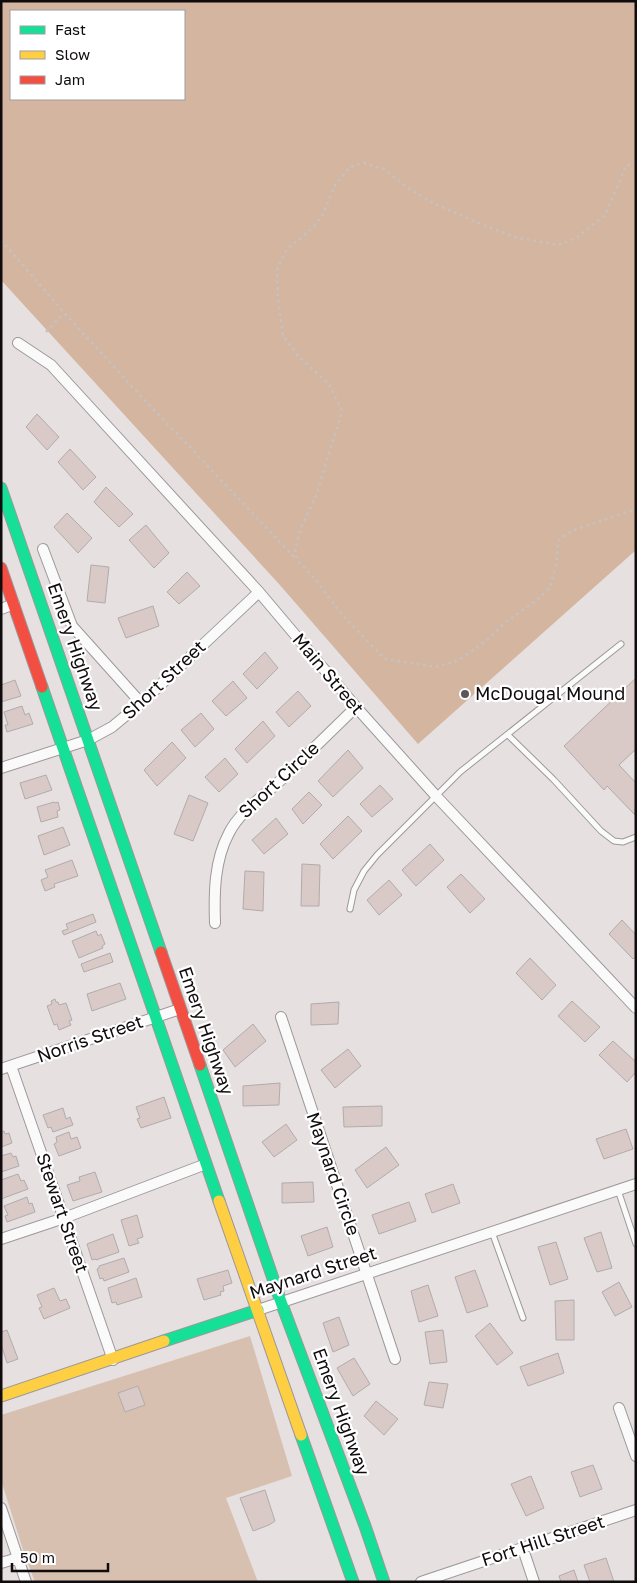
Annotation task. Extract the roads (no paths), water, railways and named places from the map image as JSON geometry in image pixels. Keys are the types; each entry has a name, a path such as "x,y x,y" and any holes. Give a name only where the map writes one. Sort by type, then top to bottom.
{"main road":[{"name":"Emery Highway","path":"1,488 281,1302 365,1526 384,1582"},
{"path":"1,568 206,1164 353,1582"},
{"name":"Maynard Street","path":"1,1396 258,1310"}],"street":[{"name":"Main Street","path":"18,343 51,365 259,592 356,707 436,796 636,1008"},
{"path":"43,549 72,626 141,703"},
{"name":"Short Street","path":"1,768 64,749 88,740 112,727 141,703 259,592"},
{"path":"1,609 14,604"},
{"name":"Short Circle","path":"215,923 214,890 219,863 224,844 238,818 281,780 356,707"},
{"name":"Norris Street","path":"6,1068 180,1009"},
{"name":"Maynard Circle","path":"280,1017 395,1359"},
{"name":"Stewart Street","path":"6,1068 64,1218 113,1360"},
{"path":"1,1240 206,1164"},
{"name":"Maynard Street","path":"258,1310 636,1184"},
{"path":"619,1408 636,1456"},
{"path":"1,1508 26,1582"},
{"name":"Fort Hill Street","path":"421,1582 636,1510"},
{"path":"523,1549 534,1582"},
{"path":"1,1563 18,1558"}],"lane":[{"path":"350,909 354,890 364,872 377,855 460,772 621,644"},
{"path":"508,735 554,780 601,831 614,841 623,842 636,837"},
{"path":"618,1190 636,1244"},
{"path":"492,1232 523,1318"}],"place":[{"name":"McDougal Mound","path":"465,694"}]}
